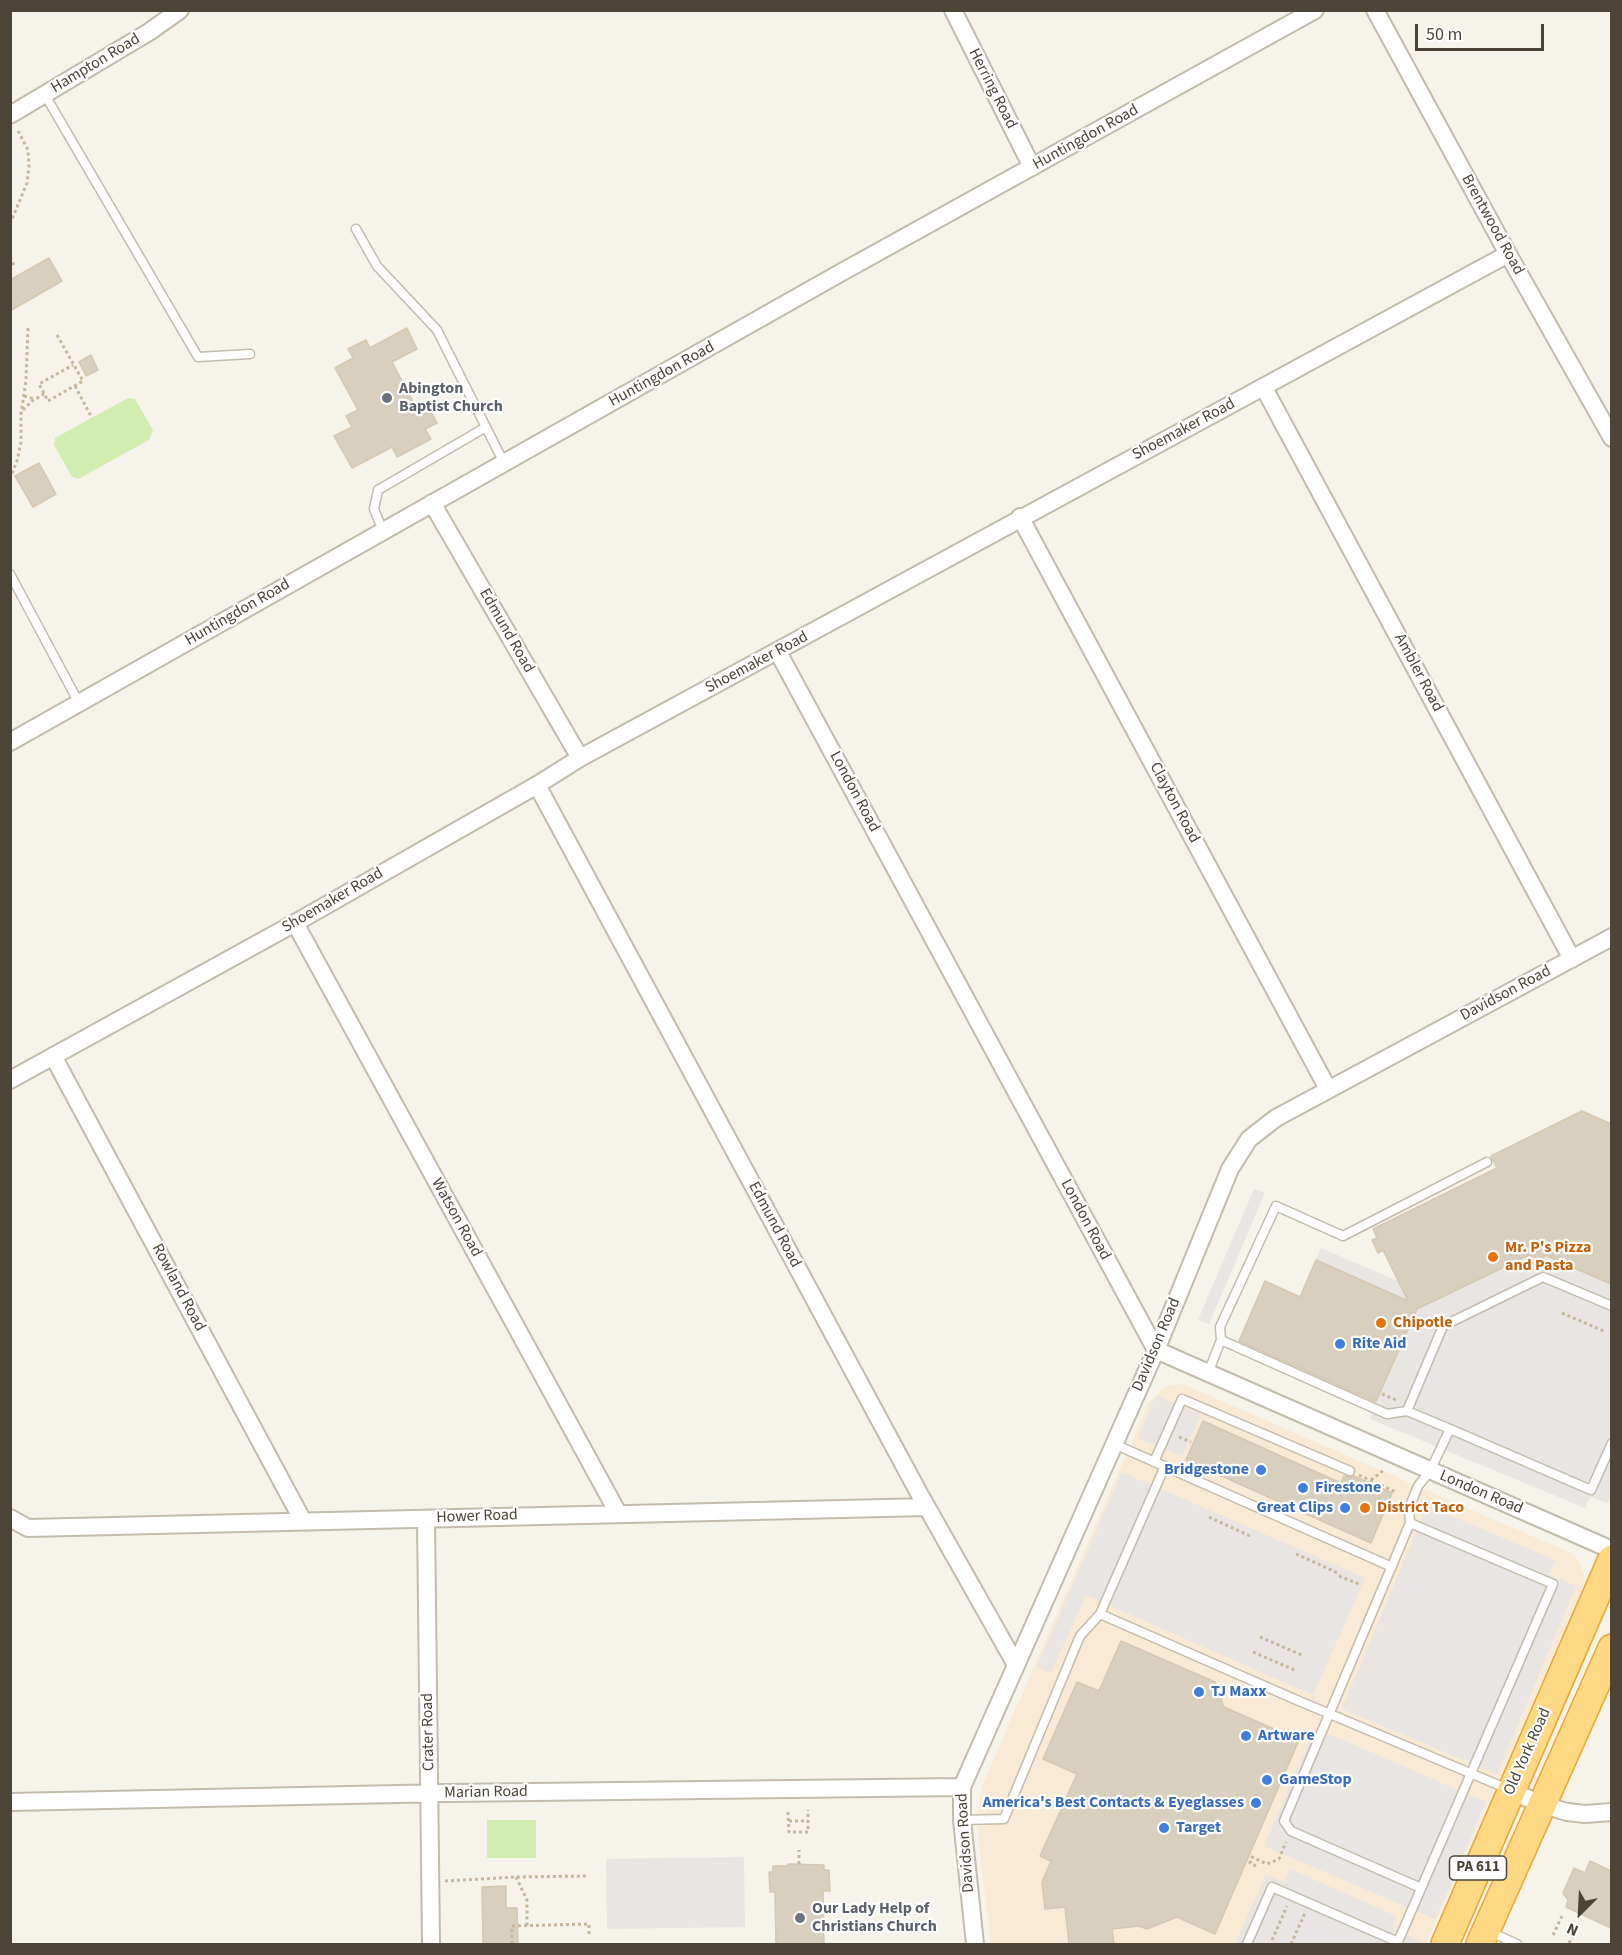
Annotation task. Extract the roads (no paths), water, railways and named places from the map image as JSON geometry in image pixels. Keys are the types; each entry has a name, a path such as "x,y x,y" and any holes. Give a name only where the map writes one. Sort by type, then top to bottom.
{"highway":[{"name":"Old York Road","path":"1445,1944 1611,1559"},
{"name":"Old York Road","path":"1484,1937 1611,1648"}],"street":[{"name":"Hampton Road","path":"13,120 45,95 149,32 180,10"},
{"name":"Herring Road","path":"953,10 1032,167"},
{"name":"Huntingdon Road","path":"10,742 432,503 1315,10"},
{"name":"Brentwood Road","path":"1375,10 1508,254 1606,416 1611,438"},
{"name":"Shoemaker Road","path":"10,1080 295,923 537,785 580,758 1508,254"},
{"name":"Ambler Road","path":"1264,388 1572,959"},
{"name":"Edmund Road","path":"432,503 580,758"},
{"name":"Clayton Road","path":"1020,517 1328,1089"},
{"name":"London Road","path":"778,652 1156,1350 1611,1550"},
{"name":"Edmund Road","path":"537,785 927,1507 1015,1663"},
{"name":"Watson Road","path":"295,923 618,1513"},
{"name":"Davidson Road","path":"975,1944 962,1820 962,1787 1015,1663 1156,1350 1230,1169 1249,1139 1276,1118 1611,937"},
{"name":"Rowland Road","path":"53,1056 303,1521"},
{"name":"Hower Road","path":"10,1518 28,1528 927,1507"},
{"name":"Crater Road","path":"426,1519 431,1944"},
{"name":"Marian Road","path":"10,1802 962,1787"},
{"path":"1511,1791 1543,1805 1576,1813 1611,1812"}],"lane":[{"path":"45,95 198,357 250,354"},
{"path":"356,230 377,266 437,330 504,463"},
{"path":"383,531 374,509 378,490 486,427"},
{"path":"10,574 79,703"},
{"path":"1208,1373 1221,1340 1220,1327 1276,1206 1343,1236 1487,1162"},
{"path":"1407,1411 1443,1326 1543,1277 1611,1306"},
{"path":"1221,1340 1387,1414 1407,1411 1591,1490 1611,1443"},
{"path":"1155,1462 1182,1399 1350,1471"},
{"path":"1421,1888 1291,1831 1284,1821 1410,1523 1409,1508 1418,1486 1430,1471 1450,1429"},
{"path":"1114,1444 1392,1567"},
{"path":"962,1820 1004,1819 1080,1636 1100,1614 1165,1466"},
{"path":"1247,1944 1272,1887 1398,1943 1553,1584 1410,1523"},
{"path":"1100,1614 1511,1791"},
{"path":"1484,1937 1517,1944"}],"place":[{"name":"Abington Baptist Church","path":"387,398"},
{"name":"Mr. P's Pizza and Pasta","path":"1493,1257"},
{"name":"Chipotle","path":"1381,1323"},
{"name":"Rite Aid","path":"1340,1344"},
{"name":"Bridgestone","path":"1261,1470"},
{"name":"Firestone","path":"1303,1488"},
{"name":"Great Clips","path":"1345,1508"},
{"name":"District Taco","path":"1365,1508"},
{"name":"TJ Maxx","path":"1199,1692"},
{"name":"Artware","path":"1246,1736"},
{"name":"GameStop","path":"1267,1780"},
{"name":"America's Best Contacts & Eyeglasses","path":"1256,1803"},
{"name":"Target","path":"1164,1828"},
{"name":"Our Lady Help of Christians Church","path":"800,1918"}]}
